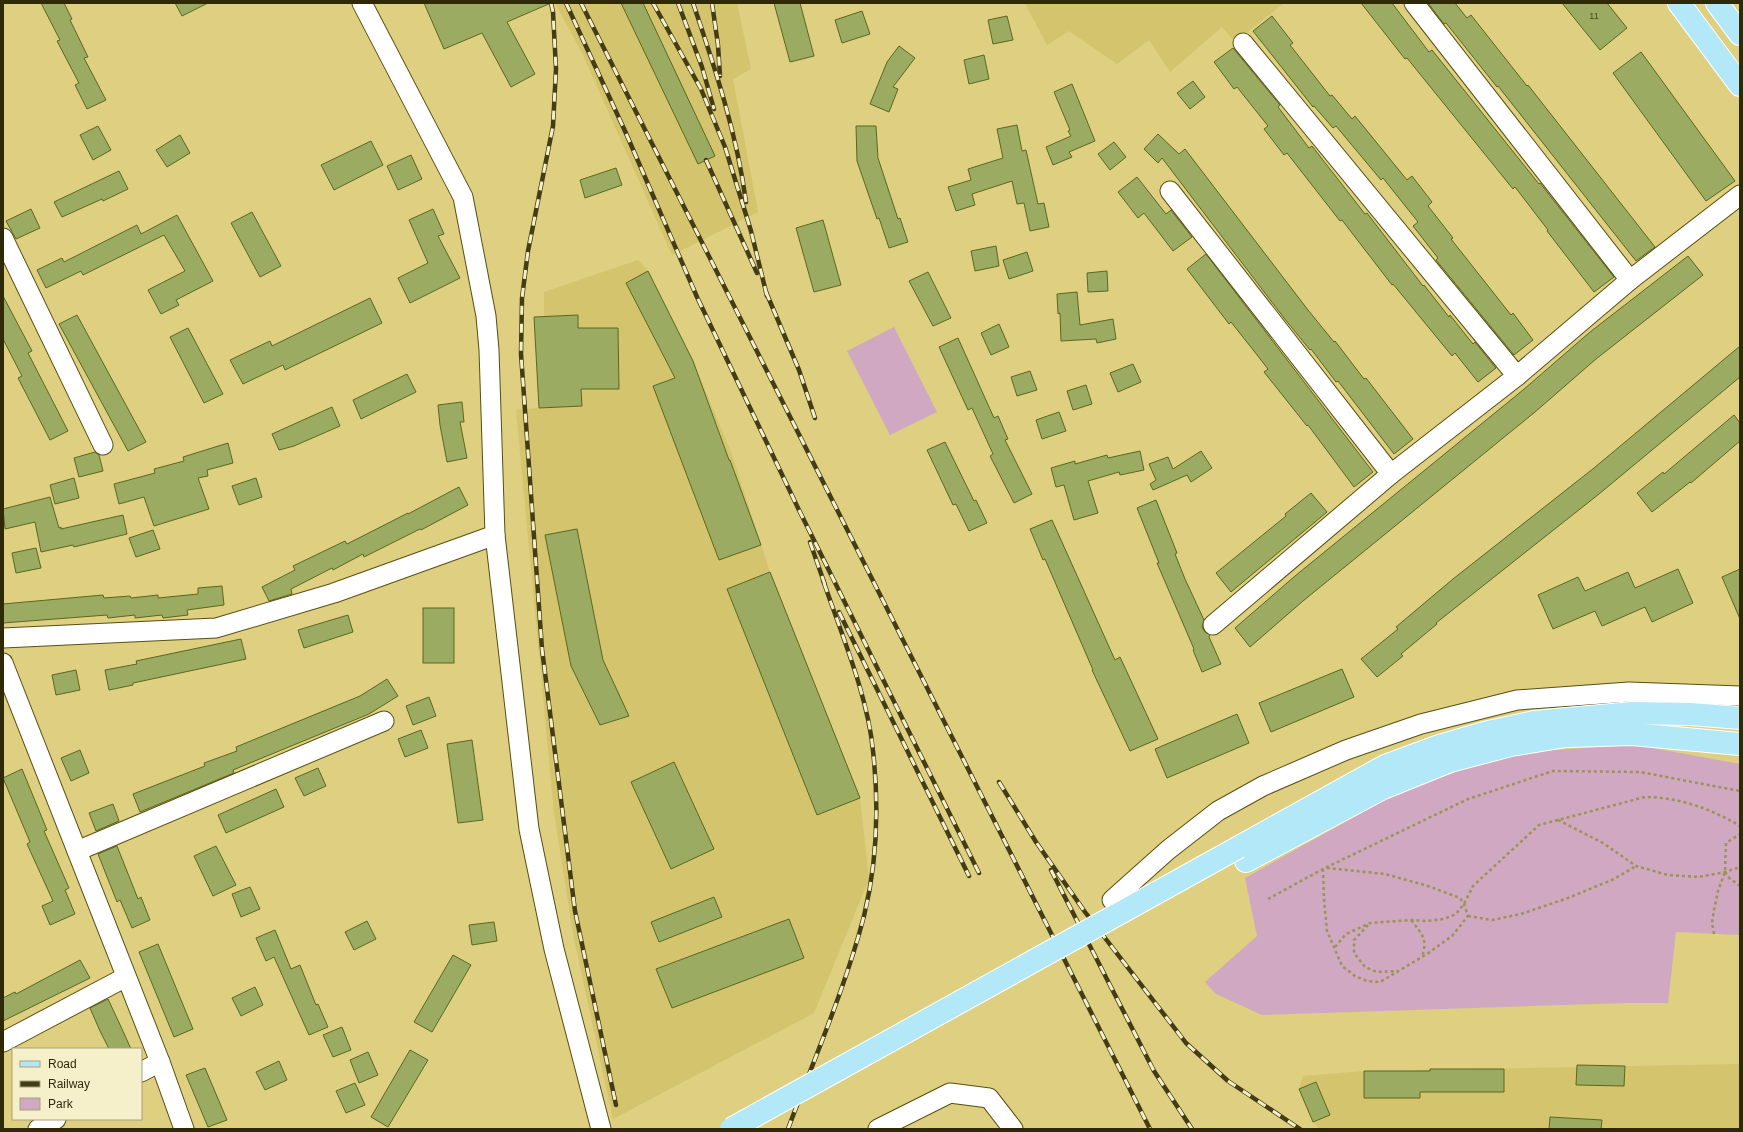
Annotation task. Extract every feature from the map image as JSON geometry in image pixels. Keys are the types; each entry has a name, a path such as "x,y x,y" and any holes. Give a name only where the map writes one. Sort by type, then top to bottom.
{"main road":[{"path":"1679,3 1740,85"},
{"path":"1717,3 1740,34"},
{"path":"762,1129 1243,854 1385,766 1439,746 1484,733 1534,722 1633,712 1740,718"},
{"path":"731,1129 1243,854 1383,788 1450,761 1511,745 1566,736 1632,734 1740,744"}],"street":[{"path":"362,3 463,197 486,316 489,350 495,535 529,829 554,949 601,1129"},
{"path":"1414,3 1630,280"},
{"path":"1243,43 1517,376"},
{"path":"1170,191 1391,474"},
{"path":"1213,625 1391,474 1517,376 1630,280 1740,195"},
{"path":"3,238 103,445"},
{"path":"3,638 216,628 334,594 495,535"},
{"path":"3,662 160,1062 184,1129"},
{"path":"1112,900 1168,850 1218,811 1263,786 1346,750 1420,724 1517,700 1629,692 1740,696"},
{"path":"77,851 384,721"},
{"path":"3,1042 126,976"},
{"path":"142,1071 160,1062"},
{"path":"878,1129 950,1093 989,1098 1013,1129"},
{"path":"38,1129 54,1120"}],"path":[{"path":"1268,898 1325,868 1468,799 1553,771 1640,772 1740,791"},
{"path":"1335,948 1346,934 1370,923 1411,920 1426,921 1444,919 1456,914 1464,904 1473,886 1539,825 1645,797 1664,797 1690,804 1726,817 1740,826"},
{"path":"1558,820 1603,844 1636,866 1668,875 1699,878 1725,872 1740,866"},
{"path":"1714,934 1712,923 1718,891 1725,872 1726,843 1740,834"},
{"path":"1468,916 1492,920 1521,914 1568,898 1614,879 1636,866"},
{"path":"1325,868 1385,874 1428,886 1460,898 1464,904 1468,916"},
{"path":"1325,868 1324,899 1327,931 1342,966 1355,976 1367,982 1380,982 1421,958 1452,936 1468,916"},
{"path":"1725,872 1728,877 1740,886"},
{"path":"1411,920 1423,935 1425,947 1421,958"},
{"path":"1370,923 1354,940 1354,953 1365,967 1377,972 1399,971"}],"shaded area":[{"path":"555,3 737,3 751,69 733,79 758,212 672,255 583,55"},
{"path":"1025,3 1284,3 1235,42 1222,27 1170,72 1149,40 1117,64 1069,31 1047,45"},
{"path":"638,260 648,271 693,361 731,452 770,572 860,798 869,879 814,1013 613,1119 574,939 554,813 516,410 539,408 534,317 544,317 544,292"},
{"path":"1740,1064 1740,1129 1319,1129 1313,1122 1299,1089 1303,1076 1364,1071"}],"green space":[{"path":"894,327 937,412 890,435 847,351"},
{"path":"1636,745 1740,764 1740,935 1676,932 1668,1003 1626,1003 1262,1015 1216,994 1205,982 1257,936 1245,878 1410,786 1524,752"}],"building":[{"path":"41,3 64,3 72,19 70,20 88,57 84,58 106,100 87,109 75,85 79,83 57,41 60,40"},
{"path":"175,3 208,3 182,16"},
{"path":"424,3 551,3 507,22 535,74 511,87 482,33 444,49"},
{"path":"621,3 643,3 715,156 698,164"},
{"path":"774,3 800,3 814,56 790,62"},
{"path":"1361,3 1392,3 1429,52 1432,50 1614,277 1594,292 1515,187 1513,189 1407,58 1405,59"},
{"path":"1428,3 1455,3 1467,18 1471,15 1655,247 1636,261 1498,86 1497,87 1446,23 1444,24"},
{"path":"1562,3 1607,3 1627,28 1600,50"},
{"path":"862,11 870,34 842,43 835,20"},
{"path":"1007,16 1013,40 993,44 988,20"},
{"path":"1272,16 1293,43 1290,45 1330,96 1332,95 1352,119 1355,116 1407,180 1412,176 1432,202 1428,206 1453,238 1451,239 1511,315 1513,313 1533,340 1514,355 1436,260 1438,258 1413,226 1418,222 1383,178 1381,180 1336,126 1333,128 1314,106 1313,107 1253,31"},
{"path":"899,46 915,58 893,87 898,89 889,112 870,104 887,62"},
{"path":"1233,48 1280,105 1278,107 1309,148 1312,146 1365,214 1367,213 1423,286 1424,285 1449,317 1450,315 1473,344 1475,342 1496,368 1478,382 1455,353 1452,356 1393,284 1392,285 1342,220 1340,221 1287,153 1284,155 1264,129 1268,126 1237,87 1234,89 1214,62"},
{"path":"1641,52 1735,181 1706,201 1613,73"},
{"path":"984,55 989,79 969,84 964,60"},
{"path":"1193,81 1205,97 1190,109 1177,93"},
{"path":"1072,84 1095,141 1069,152 1072,157 1053,165 1046,147 1071,136 1068,131 1070,130 1054,92"},
{"path":"1017,125 1022,151 1026,150 1038,204 1044,203 1049,227 1030,231 1024,203 1017,204 1012,181 972,194 975,205 956,211 948,187 971,180 968,169 1003,158 997,129"},
{"path":"98,126 111,150 93,160 80,135"},
{"path":"856,126 876,126 878,158 898,219 900,218 908,242 889,248 879,218 877,219 857,161"},
{"path":"1158,134 1179,154 1185,149 1308,310 1334,342 1335,341 1364,379 1366,378 1413,439 1394,454 1338,381 1336,382 1311,349 1310,350 1284,318 1162,158 1158,163 1144,149"},
{"path":"180,135 190,153 167,167 156,150"},
{"path":"371,141 383,165 334,190 321,165"},
{"path":"1114,142 1126,157 1110,170 1098,154"},
{"path":"411,155 422,179 398,190 387,166"},
{"path":"616,168 622,185 585,198 580,180"},
{"path":"119,171 128,189 103,201 102,199 62,217 54,202"},
{"path":"1137,177 1166,214 1171,210 1192,237 1173,251 1144,213 1138,218 1118,192"},
{"path":"31,209 40,228 16,239 6,221"},
{"path":"433,209 444,234 438,236 460,278 410,303 398,278 428,263 409,220"},
{"path":"252,212 281,266 260,277 231,223"},
{"path":"177,215 213,281 176,300 179,305 161,314 148,290 185,271 164,235 83,275 81,271 46,288 37,270 62,258 64,262 137,225 141,234"},
{"path":"823,220 841,285 814,292 796,228"},
{"path":"996,246 999,266 975,271 971,251"},
{"path":"1027,252 1033,271 1009,279 1003,260"},
{"path":"1206,254 1373,472 1354,487 1308,425 1307,426 1264,372 1268,369 1231,322 1229,324 1187,269"},
{"path":"1688,256 1703,275 1596,359 1535,412 1303,601 1250,647 1235,628 1295,576 1523,390 1590,332"},
{"path":"648,271 693,361 761,545 719,560 653,386 675,378 626,283"},
{"path":"1107,271 1108,291 1088,292 1087,273"},
{"path":"928,272 951,318 933,326 909,281"},
{"path":"1077,292 1080,325 1113,319 1116,339 1097,343 1096,339 1061,341 1060,313 1058,314 1057,294"},
{"path":"3,296 32,351 28,353 68,431 50,440 18,378 22,376 3,339"},
{"path":"370,298 382,323 285,370 283,365 243,384 230,360 270,341 272,346"},
{"path":"77,315 146,442 128,451 59,324"},
{"path":"578,315 578,328 618,328 619,389 581,389 582,406 539,408 534,317"},
{"path":"999,324 1009,347 991,355 981,333"},
{"path":"188,328 223,394 204,403 170,337"},
{"path":"958,338 994,418 998,416 1008,439 1005,440 1032,494 1014,503 990,456 993,454 972,408 968,410 939,347"},
{"path":"1740,346 1740,377 1599,494 1436,623 1437,624 1401,654 1403,656 1377,677 1361,659 1398,629 1396,627 1453,579 1594,468"},
{"path":"1133,364 1141,382 1118,392 1110,373"},
{"path":"1030,371 1037,390 1017,396 1011,377"},
{"path":"407,374 416,392 361,419 353,400"},
{"path":"1086,385 1092,404 1073,410 1067,391"},
{"path":"462,402 464,422 460,422 467,458 447,462 438,405"},
{"path":"332,407 340,426 294,446 279,450 272,434"},
{"path":"1059,412 1066,431 1042,439 1036,420"},
{"path":"1734,415 1740,423 1740,441 1691,483 1690,482 1652,512 1637,493 1663,472 1664,474"},
{"path":"945,442 974,501 976,500 987,523 969,531 956,504 953,505 927,450"},
{"path":"228,443 233,463 207,470 208,476 198,478 209,509 154,526 144,497 119,504 114,484 155,473 154,469 184,461 183,457"},
{"path":"1140,451 1144,470 1120,475 1119,472 1088,481 1098,513 1074,520 1064,485 1056,487 1051,468 1075,461 1075,464 1107,455 1108,458"},
{"path":"1201,451 1212,468 1191,482 1187,475 1153,490 1150,484 1156,480 1149,464 1168,457 1173,469"},
{"path":"95,452 99,455 103,471 79,477 74,458"},
{"path":"74,478 79,498 55,504 50,485"},
{"path":"256,478 262,497 239,505 232,486"},
{"path":"459,487 468,505 421,530 420,529 364,557 363,554 333,570 332,568 291,589 292,594 269,601 262,587 295,570 293,566 345,541 347,544"},
{"path":"1311,493 1327,512 1231,592 1216,573 1286,516 1285,514"},
{"path":"50,497 59,528 61,527 61,529 123,515 127,534 74,547 73,545 41,552 35,522 5,529 3,509"},
{"path":"1156,500 1177,553 1175,554 1185,579 1204,620 1202,627 1205,632 1210,635 1209,637 1221,664 1202,672 1193,650 1194,649 1157,563 1159,563 1137,508"},
{"path":"1052,520 1115,660 1120,657 1158,739 1130,751 1092,670 1045,559 1043,560 1030,529"},
{"path":"577,529 603,660 629,716 600,725 571,666 545,535"},
{"path":"153,530 160,549 136,557 129,538"},
{"path":"36,548 41,568 16,573 12,553"},
{"path":"1678,569 1693,603 1652,622 1645,607 1602,626 1595,611 1553,629 1538,595 1578,577 1585,591 1628,572 1635,588"},
{"path":"1740,569 1740,619 1722,577"},
{"path":"770,572 860,798 817,815 727,589"},
{"path":"222,586 224,605 187,610 188,615 163,618 162,615 135,618 135,615 108,618 107,615 3,623 3,604 103,595 104,598 130,596 131,598 158,595 158,598 198,594 198,588"},
{"path":"423,608 454,608 454,663 423,663"},
{"path":"348,615 353,632 304,648 298,630"},
{"path":"241,639 246,659 133,683 133,685 109,690 105,670 137,664 136,661"},
{"path":"1342,669 1354,697 1271,732 1259,703"},
{"path":"76,670 80,690 56,695 52,675"},
{"path":"387,679 398,696 369,714 233,770 234,773 140,812 133,794 205,766 204,763 237,751 236,747 360,696"},
{"path":"429,697 436,716 413,725 406,706"},
{"path":"1237,714 1249,743 1167,778 1155,749"},
{"path":"421,730 428,748 405,757 398,739"},
{"path":"472,740 483,820 458,823 447,744"},
{"path":"80,750 89,773 71,781 61,758"},
{"path":"674,762 714,849 671,869 631,782"},
{"path":"318,768 326,786 304,796 295,778"},
{"path":"22,769 47,830 44,831 69,888 65,890 75,914 50,925 42,906 53,901 27,844 30,842 3,778"},
{"path":"276,789 284,807 226,833 218,815"},
{"path":"113,804 119,821 96,831 89,813"},
{"path":"117,846 138,899 141,897 150,920 132,928 120,900 117,902 98,854"},
{"path":"216,846 236,885 213,896 194,856"},
{"path":"250,887 260,909 241,917 232,894"},
{"path":"714,897 722,917 659,942 651,922"},
{"path":"789,919 804,958 672,1008 656,969"},
{"path":"367,921 376,939 354,950 345,932"},
{"path":"494,922 497,941 472,945 469,925"},
{"path":"275,930 291,969 300,965 316,1005 318,1004 328,1027 309,1035 274,957 266,961 256,938"},
{"path":"158,944 193,1029 174,1037 139,952"},
{"path":"453,955 471,965 432,1032 414,1022"},
{"path":"80,960 90,978 3,1021 3,998 15,992 16,994"},
{"path":"255,987 263,1005 241,1016 232,998"},
{"path":"108,999 131,1048 108,1048 90,1008"},
{"path":"342,1027 351,1050 333,1057 323,1035"},
{"path":"410,1050 428,1060 388,1127 371,1117"},
{"path":"368,1052 378,1075 359,1083 350,1060"},
{"path":"279,1061 287,1080 265,1090 256,1072"},
{"path":"1577,1065 1625,1066 1624,1086 1576,1085"},
{"path":"205,1068 227,1120 208,1127 186,1075"},
{"path":"1430,1069 1504,1069 1504,1092 1420,1092 1420,1098 1364,1098 1364,1071 1430,1071"},
{"path":"1316,1082 1330,1115 1313,1122 1299,1089"},
{"path":"355,1083 365,1105 346,1113 336,1091"},
{"path":"1550,1117 1602,1120 1601,1129 1549,1129"}],"railway":[{"path":"551,3 553,12 556,69 553,126 528,251 522,298 521,354 542,649 575,911 616,1105"},
{"path":"566,3 625,131 697,297 798,508 979,873"},
{"path":"581,3 1150,1129"},
{"path":"653,3 701,89 725,147 751,231 767,296"},
{"path":"678,3 702,67 714,109"},
{"path":"693,3 731,126 746,202"},
{"path":"712,3 718,45 720,76"},
{"path":"706,160 757,273"},
{"path":"766,292 799,370 815,418"},
{"path":"810,542 825,585"},
{"path":"788,1129 829,1024 848,970 864,916 872,875 876,834 875,771 866,709 853,665 823,580"},
{"path":"839,612 969,876"},
{"path":"999,782 1036,842 1085,912 1186,1043 1228,1081 1300,1129"},
{"path":"1051,870 1154,1071 1192,1129"}]}
